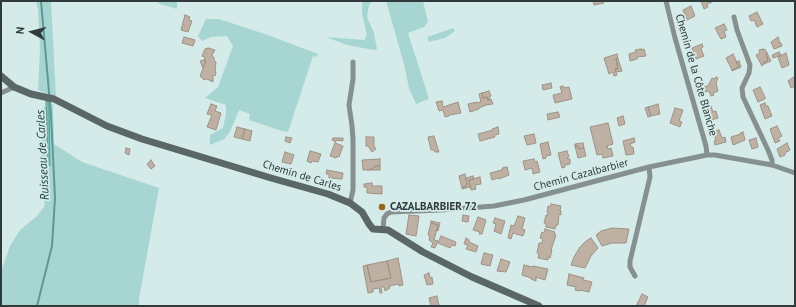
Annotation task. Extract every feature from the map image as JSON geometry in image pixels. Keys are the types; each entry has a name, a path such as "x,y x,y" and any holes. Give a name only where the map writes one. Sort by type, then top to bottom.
{"street":[{"name":"Chemin de la Côte Blanche","path":"666,1 706,146 707,155"},
{"path":"734,18 750,65 749,73 742,88 744,97 768,150 772,160 772,165"},
{"path":"350,203 353,190 353,139 349,105 353,78 353,62"},
{"path":"1,76 14,87 1,93"},
{"name":"Chemin de Carles","path":"14,87 42,97 54,99 107,126 142,139 328,194 350,203 362,212 370,227 383,229 393,233 423,252 472,277 539,306"},
{"name":"Chemin Cazalbarbier","path":"383,229 384,218 391,212 441,210 502,204 537,197 649,167 707,155 716,155 772,165 795,173"},
{"path":"635,276 630,267 630,261 650,177 649,167"}],"shaded area":[{"path":"36,1 51,1 56,97 38,90 40,50 38,10"},
{"path":"156,1 177,1 177,9 160,4"},
{"path":"362,1 373,1 369,5 367,17 374,33 377,49 374,50 347,45 326,37 364,40 367,35 362,13"},
{"path":"386,1 423,1 428,22 424,27 408,33 429,99 416,104 409,88 404,64"},
{"path":"206,19 219,19 318,54 317,57 313,56 288,132 249,120 250,114 239,110 230,132 224,139 210,145 210,135 223,128 226,105 205,98 218,87 233,46 227,36 211,37 202,41 198,36"},
{"path":"453,28 455,31 445,38 429,42 427,37"},
{"path":"46,101 49,101 50,166 48,164"},
{"path":"53,104 54,144 82,162 159,188 139,306 1,306 1,272 10,246 20,230 37,216 44,207 45,199 40,173 44,107"}],"building":[{"path":"593,1 603,1 604,3 594,5"},
{"path":"701,1 712,2 707,4 708,7 704,9"},
{"path":"691,6 695,16 687,20 683,10"},
{"path":"757,12 763,24 757,27 754,20 751,21 749,16"},
{"path":"185,15 190,17 189,20 192,21 188,32 181,30"},
{"path":"724,24 727,30 724,31 726,37 721,39 715,28"},
{"path":"184,37 195,40 193,46 182,43"},
{"path":"778,37 782,46 774,49 771,42"},
{"path":"702,44 703,47 701,49 704,56 696,59 692,48"},
{"path":"208,48 215,50 212,55 216,62 216,72 215,76 213,75 213,82 207,79 204,80 200,76 206,61 204,60 205,57 202,56 205,49"},
{"path":"644,49 646,56 637,57 637,59 630,61 629,54 636,52 635,50"},
{"path":"765,49 767,53 768,60 764,62 762,66 756,55 760,53 759,50"},
{"path":"779,52 781,55 773,58 772,55"},
{"path":"767,53 771,61 764,64 764,62 768,60"},
{"path":"786,53 789,65 782,68 778,57"},
{"path":"617,54 618,59 616,59 618,69 615,69 617,75 614,76 613,72 609,74 604,58"},
{"path":"733,54 739,67 732,70 726,58"},
{"path":"616,59 618,59 622,71 616,72 615,69 618,69"},
{"path":"200,61 206,61 203,68"},
{"path":"739,61 741,67 732,71 739,67 736,62"},
{"path":"795,76 795,86 791,88 788,81"},
{"path":"716,77 718,78 716,83 718,91 713,93 714,95 711,96 709,91 704,92 702,87 708,86 712,78 714,79"},
{"path":"551,83 552,88 543,90 542,85"},
{"path":"563,86 563,88 569,87 572,99 555,103 553,95 562,93 560,87"},
{"path":"760,87 765,99 758,102 753,90"},
{"path":"489,91 491,96 489,97 490,100 488,100 487,97 483,98 482,93"},
{"path":"482,93 483,98 487,97 488,100 491,99 493,104 486,105 470,112 468,104 481,102 479,94"},
{"path":"442,101 443,107 458,102 461,113 445,117 443,110 439,111 436,102"},
{"path":"765,103 766,106 768,106 772,116 765,119 760,105"},
{"path":"211,104 217,106 215,111 221,113 216,130 207,127 212,115 207,114"},
{"path":"658,104 660,114 651,116 648,107"},
{"path":"711,106 713,112 716,111 718,118 708,121 706,112 703,112 703,108"},
{"path":"648,107 651,116 648,117 645,108"},
{"path":"675,108 683,110 679,121 682,122 680,127 670,123"},
{"path":"558,112 560,117 548,120 547,114"},
{"path":"623,116 625,124 619,126 617,118"},
{"path":"608,123 613,144 607,146 608,149 611,148 613,156 603,158 602,154 597,155 590,127"},
{"path":"777,126 782,136 778,138 780,141 775,143 770,129"},
{"path":"237,127 245,129 242,139 234,137"},
{"path":"498,127 499,134 494,135 495,137 480,141 478,134"},
{"path":"245,129 252,131 250,141 242,139"},
{"path":"719,130 722,138 725,137 726,142 715,145 714,141 716,140 713,132"},
{"path":"743,132 745,140 733,145 731,137"},
{"path":"534,134 536,143 527,145 524,136"},
{"path":"434,136 439,152 431,150 428,137"},
{"path":"286,137 292,138 290,143 285,141"},
{"path":"366,137 374,137 374,146 376,149 372,152 368,146 366,146"},
{"path":"333,138 343,138 343,141 336,140 336,142 332,140"},
{"path":"634,138 635,142 630,144 631,147 633,147 634,154 626,155 623,141"},
{"path":"756,138 758,147 752,149 749,140"},
{"path":"548,142 551,155 546,156 546,158 543,159 540,144"},
{"path":"335,143 343,146 339,157 337,156 336,158 330,156"},
{"path":"583,143 584,148 579,149 578,146 575,146 575,144"},
{"path":"787,143 790,150 785,153 785,155 780,157 777,149"},
{"path":"575,146 578,146 579,149 584,148 586,156 578,158"},
{"path":"126,148 130,149 129,155 125,153"},
{"path":"310,151 321,154 318,162 312,161 311,163 307,161"},
{"path":"567,151 569,157 567,158 570,159 570,164 565,165 565,167 562,168 558,153"},
{"path":"285,152 294,155 291,164 282,162"},
{"path":"380,159 380,166 375,166 373,169 363,170 362,160"},
{"path":"534,159 535,162 537,161 540,172 533,174 532,168 525,170 523,161"},
{"path":"151,160 155,166 151,169 147,164"},
{"path":"375,166 380,166 380,170 367,170 373,169"},
{"path":"507,167 509,175 492,180 490,173"},
{"path":"327,170 343,173 342,179 329,178 329,174 326,174"},
{"path":"465,174 467,185 462,188 459,176"},
{"path":"473,176 474,179 469,180 470,187 462,189 467,185 466,178"},
{"path":"480,177 481,184 475,185 476,189 471,190 469,180"},
{"path":"372,183 372,186 382,186 382,194 367,193 367,187 364,187 364,184"},
{"path":"551,204 561,206 561,215 559,214 558,225 556,225 555,229 546,227 546,224 544,223 546,215 548,215 548,206 550,207"},
{"path":"409,215 419,216 416,236 406,234"},
{"path":"463,215 469,216 468,222 462,221"},
{"path":"518,216 525,218 522,229 525,230 523,236 513,233 511,239 508,238 511,225 514,226"},
{"path":"478,217 486,220 482,234 479,234 480,232 473,230"},
{"path":"495,218 505,221 501,234 494,231 496,224 493,223"},
{"path":"431,221 440,223 438,231 438,225 431,223"},
{"path":"431,223 438,225 434,240 438,241 435,248 431,247 433,243 429,240 430,236 428,235"},
{"path":"612,228 629,229 626,243 612,243 602,246 596,235 601,231"},
{"path":"545,229 555,232 554,235 556,235 550,258 548,257 548,260 538,258 539,254 537,253 539,243 542,243 543,239 540,238 542,232 544,233"},
{"path":"441,236 456,242 455,246 452,245 450,248 438,243"},
{"path":"466,238 469,242 478,246 476,252 466,249 468,245 464,244"},
{"path":"591,238 598,248 591,256 585,268 571,265 580,247"},
{"path":"484,253 493,255 490,266 481,264"},
{"path":"398,258 403,285 399,286 399,284 389,286 390,288 385,291 384,287 381,287 382,293 380,293 379,288 373,289 373,292 368,293 363,266 367,265 371,282 391,278 387,261"},
{"path":"501,259 510,262 506,272 497,271"},
{"path":"387,261 391,278 371,282 367,265"},
{"path":"524,265 548,269 545,280 536,277 536,281 522,275"},
{"path":"429,273 430,278 432,277 433,284 427,285 424,275"},
{"path":"569,274 592,282 589,292 575,290 576,287 567,285"},
{"path":"642,294 648,297 644,306 636,306"},
{"path":"437,296 439,306 431,306 429,298"}],"waterway":[{"name":"Ruisseau de Carles","path":"37,306 52,246 55,198 51,115 41,1"}],"place":[{"name":"CAZALBARBIER 72","path":"382,207"}]}
